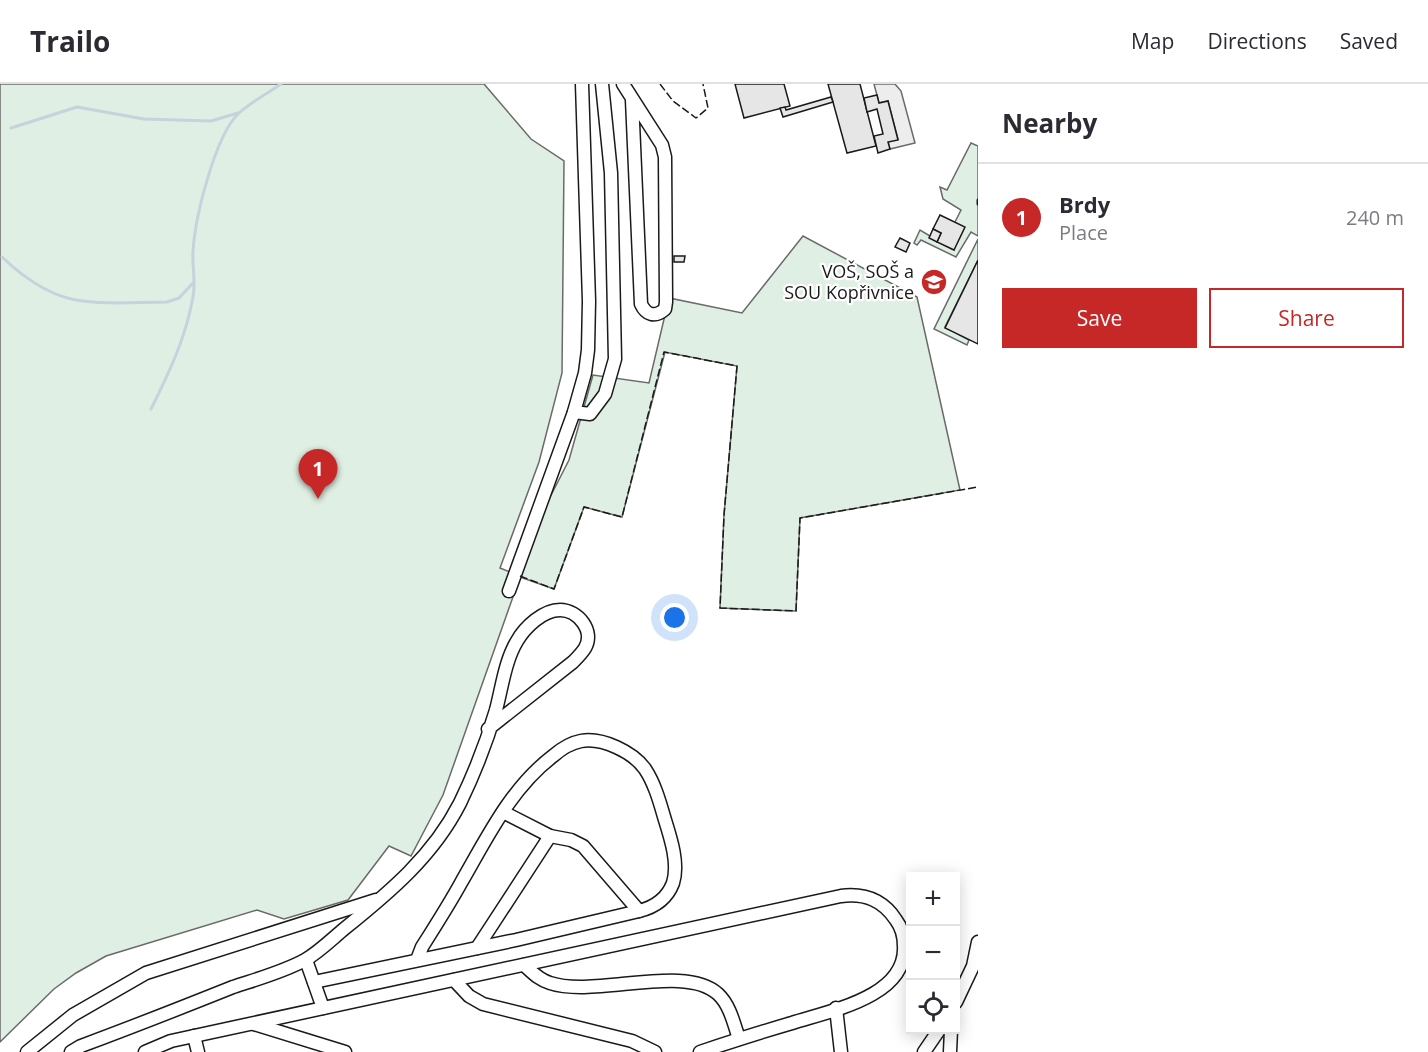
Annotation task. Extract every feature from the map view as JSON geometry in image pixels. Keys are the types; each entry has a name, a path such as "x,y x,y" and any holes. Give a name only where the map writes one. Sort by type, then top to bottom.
{"lane":[{"path":"509,591 574,412 585,373 588,350 589,291 582,84"},
{"path":"574,412 590,414 605,394 615,359 611,173 602,84"},
{"path":"623,84 662,145 665,157 666,302 665,309 657,315 650,315 641,304 632,100"},
{"path":"71,1052 81,1046 306,960 383,898 416,866 446,826 470,781 488,729 495,712 510,656 521,634 537,619 554,611 567,611 579,617 587,632 584,650 573,662 488,729"},
{"path":"314,982 477,948 639,911 658,903 672,885 675,867 668,831 656,792 645,769 632,756 616,747 599,742 584,740 571,744 554,755 529,777 503,812 422,947 417,960"},
{"path":"503,812 550,836 571,840 583,846 639,911"},
{"path":"477,948 550,836"},
{"path":"145,1052 171,1041 841,896 866,896 882,903 896,919 903,932 904,959 899,971 882,988 836,1008 700,1052"},
{"path":"27,1052 73,1015 146,973 383,898"},
{"path":"960,994 973,966 978,942"},
{"path":"306,960 323,1008"},
{"path":"524,965 543,980 568,986 684,981 700,984 716,993 725,1003 739,1039"},
{"path":"454,980 469,996 483,1004 633,1041 655,1052"},
{"path":"836,1008 841,1052"},
{"path":"252,1024 345,1052"},
{"path":"924,1052 936,1034"},
{"path":"950,1052 951,1034"},
{"path":"194,1036 198,1052"}],"green space":[{"path":"0,84 484,84 531,139 564,161 562,373 539,462 500,568 520,576 546,505 569,460 593,375 649,383 669,298 742,313 803,236 917,297 960,490 800,518 796,611 720,608 724,515 737,366 665,352 622,517 584,507 554,589 520,577 443,795 411,856 389,846 348,900 284,919 257,910 106,956 54,989 0,1042"},
{"path":"971,143 978,146 978,236 971,232 956,257 921,240 917,245 914,243 920,230 930,238 954,250 955,222 961,210 943,199 940,187 947,190"},
{"path":"978,239 978,260 945,327 969,340 967,345 934,329"}],"shaded area":[{"path":"874,84 895,84 901,91 915,143 890,149 888,142 898,139 888,101 879,103"}],"building":[{"path":"735,84 784,84 790,106 744,118"},
{"path":"828,84 860,84 876,146 847,153"},
{"path":"877,95 879,103 888,101 898,140 888,142 890,149 878,153 874,136 883,134 877,109 867,112 864,98"},
{"path":"831,97 833,102 783,117 780,108 785,107 786,110"},
{"path":"940,215 965,227 954,250 937,242 941,233 933,229"},
{"path":"933,229 941,233 937,242 929,238"},
{"path":"900,238 910,243 906,252 895,247"},
{"path":"674,256 685,256 684,262 674,262"},
{"path":"978,260 978,344 945,328"}],"waterway":[{"path":"151,409 176,354 190,312 194,291 195,236 202,199 214,158 230,124 239,113 281,84"},
{"path":"11,128 77,107 144,119 211,121 238,113"},
{"path":"2,257 39,286 60,296 83,301 167,302 179,298 193,283"}],"fence":[{"path":"660,84 673,101 696,118 708,108 703,84"},
{"path":"520,576 554,589 584,507 622,517 664,352 737,366 724,515 720,608 796,611 800,518 978,487"}],"place":[{"name":"VOŠ, SOŠ a SOU Kopřivnice","path":"934,282"},
{"name":"Brdy","path":"318,499"}]}
